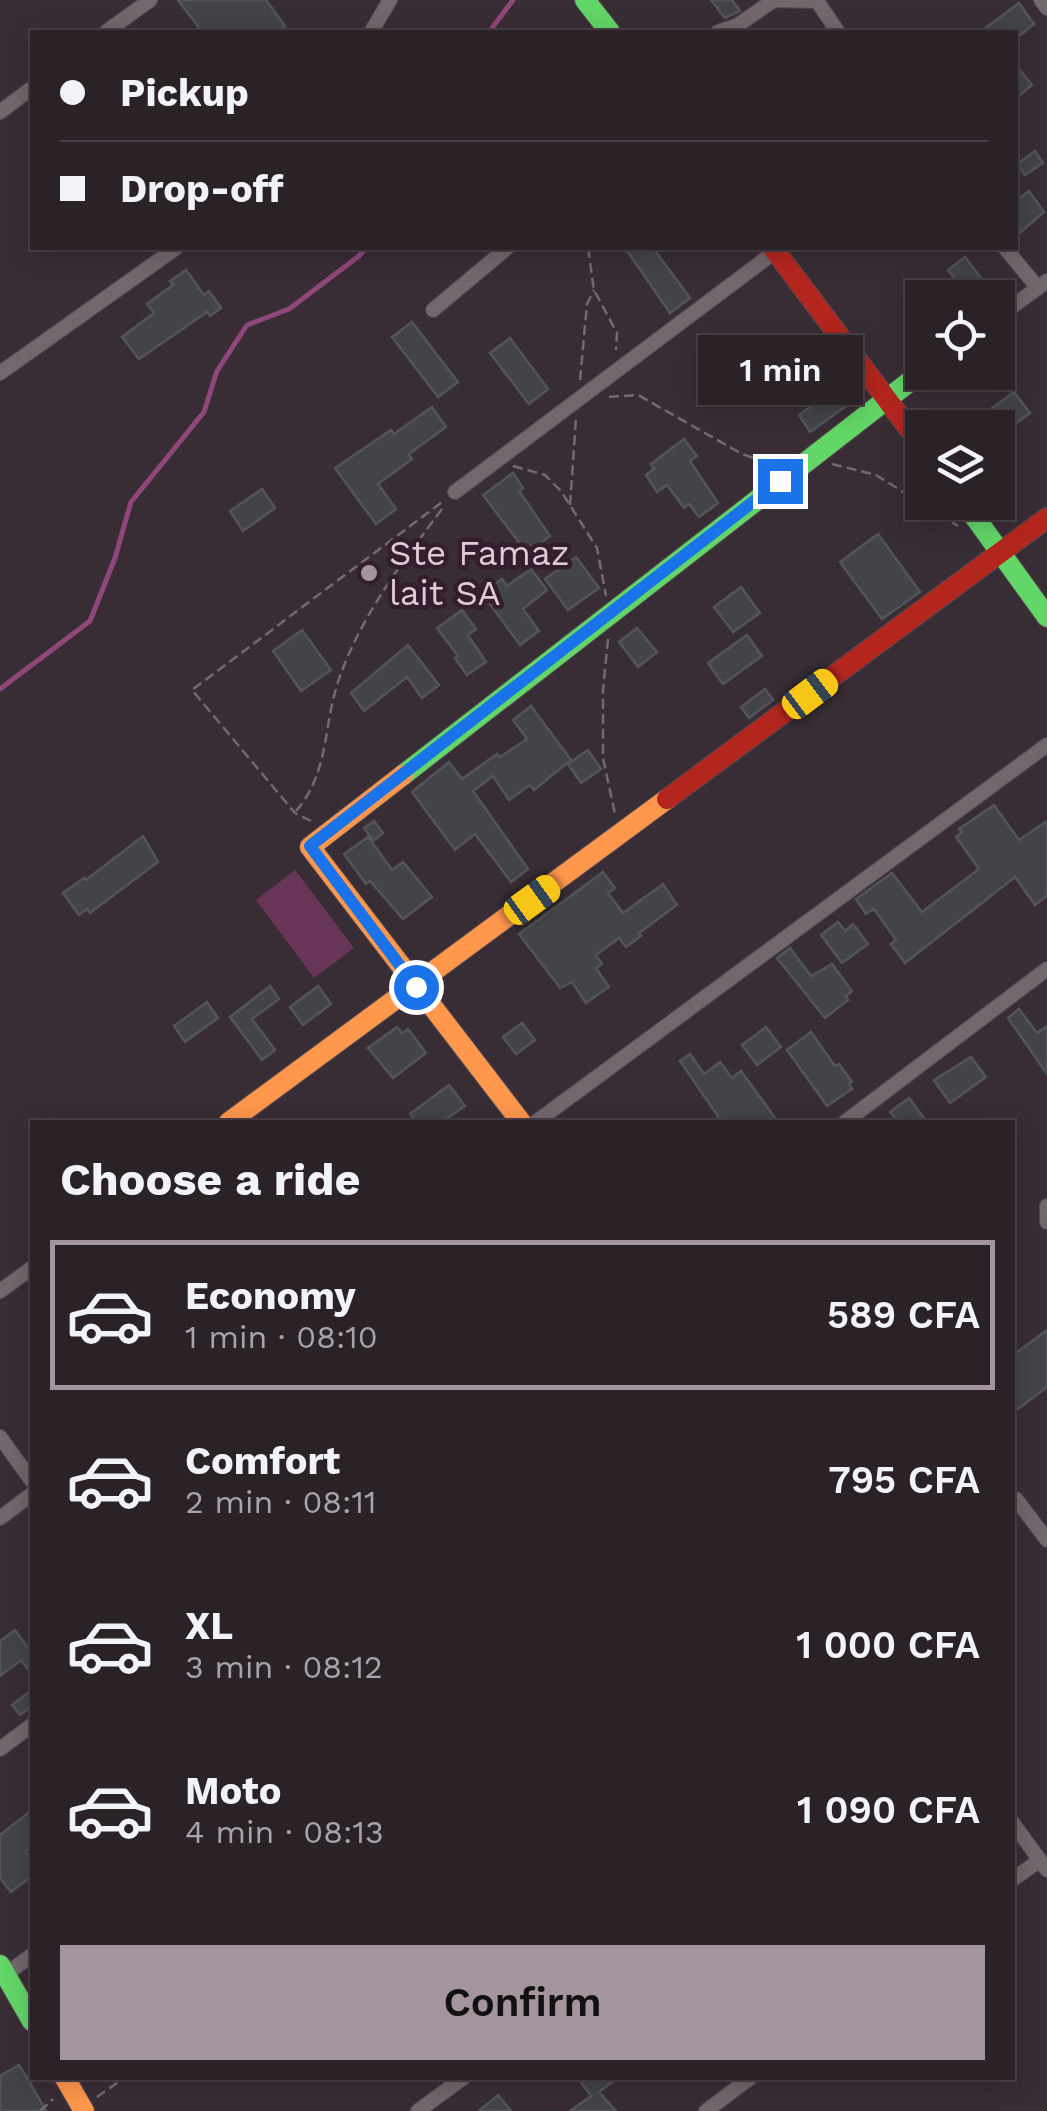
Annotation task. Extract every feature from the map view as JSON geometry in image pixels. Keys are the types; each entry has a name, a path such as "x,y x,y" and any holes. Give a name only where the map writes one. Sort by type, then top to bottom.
{"street":[{"path":"109,30 150,0"},
{"path":"372,30 390,0"},
{"path":"585,0 608,30"},
{"path":"724,30 738,25 774,0 817,1 837,30"},
{"path":"1040,0 1047,8"},
{"path":"0,112 30,90"},
{"path":"0,373 173,250"},
{"path":"433,310 505,250"},
{"path":"455,492 773,250"},
{"path":"775,250 905,423"},
{"path":"1008,250 1042,285 1015,305"},
{"path":"519,1120 310,846 905,385"},
{"path":"232,1120 1047,518"},
{"path":"977,520 1047,618"},
{"path":"539,1120 1047,746"},
{"path":"848,1120 1047,968"},
{"path":"1047,1206 1047,1222"},
{"path":"0,1291 30,1269"},
{"path":"0,1437 30,1477"},
{"path":"1016,1499 1047,1540"},
{"path":"0,1518 30,1500"},
{"path":"0,1749 30,1726"},
{"path":"1015,1826 1043,1865 1015,1879"},
{"path":"30,1957 3,1970 30,2018"},
{"path":"66,2080 83,2109"},
{"path":"418,2111 459,2080"},
{"path":"706,2111 747,2080"}],"path":[{"path":"588,250 594,290 617,333 615,372"},
{"path":"294,812 313,792 338,681 380,592 455,492"},
{"path":"330,831 294,812 192,690 455,492"},
{"path":"83,2109 121,2080"}],"shaded area":[{"path":"295,870 354,948 314,978 256,900"}],"building":[{"path":"178,0 266,0 285,26 279,30 200,30"},
{"path":"711,0 732,0 740,11 725,18"},
{"path":"1019,3 1034,24 1018,37 1018,30 983,30"},
{"path":"1018,68 1032,85 1018,97"},
{"path":"1035,151 1043,163 1025,175 1018,163"},
{"path":"1029,191 1044,212 1018,234 1018,200"},
{"path":"626,250 654,250 690,298 670,313"},
{"path":"965,257 982,280 956,280 948,270"},
{"path":"186,270 204,295 209,291 221,308 210,316 207,312 139,359 122,337 154,313 147,304"},
{"path":"412,322 458,382 438,397 392,337"},
{"path":"510,338 548,389 529,404 490,353"},
{"path":"837,387 849,404 810,432 799,415"},
{"path":"1014,392 1030,413 1015,424 1015,410 991,409"},
{"path":"432,407 446,427 409,454 412,459 378,484 396,509 376,524 335,468"},
{"path":"684,439 697,456 690,461 718,503 699,517 689,504 684,508 667,485 657,492 646,475 654,469 651,464"},
{"path":"513,473 523,488 519,491 550,536 527,553 483,495"},
{"path":"262,489 275,508 243,531 230,511"},
{"path":"878,534 920,592 882,619 840,562"},
{"path":"576,557 599,588 568,610 545,579"},
{"path":"531,569 547,590 523,609 539,631 520,645 482,593 502,579 507,586"},
{"path":"741,587 760,613 733,632 714,607"},
{"path":"462,610 476,629 468,635 486,662 467,675 437,628"},
{"path":"637,628 657,652 638,667 619,642"},
{"path":"302,630 331,670 301,691 273,651"},
{"path":"747,635 762,656 723,684 708,663"},
{"path":"408,645 439,685 422,698 407,677 364,711 351,693"},
{"path":"765,689 773,700 749,718 741,707"},
{"path":"531,706 571,760 534,790 530,785 509,800 493,776 473,791 528,869 511,882 475,834 455,850 412,792 449,762 462,779 527,739 513,720"},
{"path":"588,750 601,769 581,783 568,764"},
{"path":"994,805 1019,840 1047,821 1047,896 1035,905 1015,877 905,963 891,944 896,940 874,909 866,914 856,899 892,873 922,912 979,869 956,837 962,832 959,829"},
{"path":"374,821 383,833 373,841 364,828"},
{"path":"143,836 158,862 90,913 87,909 79,915 63,893"},
{"path":"368,837 392,870 403,862 432,897 403,919 370,881 366,884 344,854"},
{"path":"603,872 615,888 608,893 623,913 663,884 677,905 626,947 619,938 596,955 602,964 596,968 609,987 586,1003 572,982 560,988 519,934"},
{"path":"838,922 845,931 853,924 868,944 842,963 821,935"},
{"path":"790,948 811,976 832,964 852,991 846,996 848,1000 825,1018 777,958"},
{"path":"270,986 279,999 252,1019 275,1050 262,1060 230,1017"},
{"path":"318,986 331,1004 303,1025 290,1007"},
{"path":"207,1002 218,1018 185,1042 174,1026"},
{"path":"1019,1009 1037,1033 1047,1026 1047,1074 1008,1018"},
{"path":"522,1023 535,1040 516,1054 503,1037"},
{"path":"397,1027 402,1033 408,1029 426,1053 393,1078 368,1048"},
{"path":"766,1027 781,1047 757,1065 742,1045"},
{"path":"811,1032 835,1066 839,1064 852,1082 852,1089 827,1106 787,1050"},
{"path":"690,1054 704,1074 720,1062 732,1078 741,1071 777,1120 721,1120 680,1061"},
{"path":"971,1057 986,1077 950,1103 934,1080"},
{"path":"449,1085 465,1106 445,1120 414,1120 410,1114"},
{"path":"909,1098 926,1120 896,1120 890,1112"},
{"path":"1047,1330 1047,1387 1018,1409 1015,1406 1015,1354"},
{"path":"15,1630 30,1650 30,1672 21,1660 0,1676 0,1641"},
{"path":"30,1692 30,1708 20,1715 12,1705"},
{"path":"30,1812 30,1848 25,1852 30,1859 30,1878 11,1892 0,1878 0,1835"},
{"path":"19,2065 46,2111 0,2111 0,2076"},
{"path":"579,2080 615,2080 599,2092 616,2111 570,2111 591,2096"},
{"path":"498,2095 511,2111 479,2111"}],"waterway":[{"path":"490,30 513,0"},
{"path":"0,689 90,621 115,558 131,502 204,412 217,371 247,325 289,309 364,250"}],"traffic: fast":[{"path":"585,0 608,30"},
{"path":"403,775 905,385"},
{"path":"977,520 1047,617"},
{"path":"0,1965 30,2018"}],"traffic: slow":[{"path":"403,775 310,847 519,1120"},
{"path":"232,1120 667,799"},
{"path":"66,2080 84,2111"}],"traffic: jam":[{"path":"775,250 905,423"},
{"path":"667,799 1047,518"}],"place":[{"name":"Ste Famaz lait SA","path":"369,573"}],"route":[{"path":"416,987 310,846 780,481"}]}
